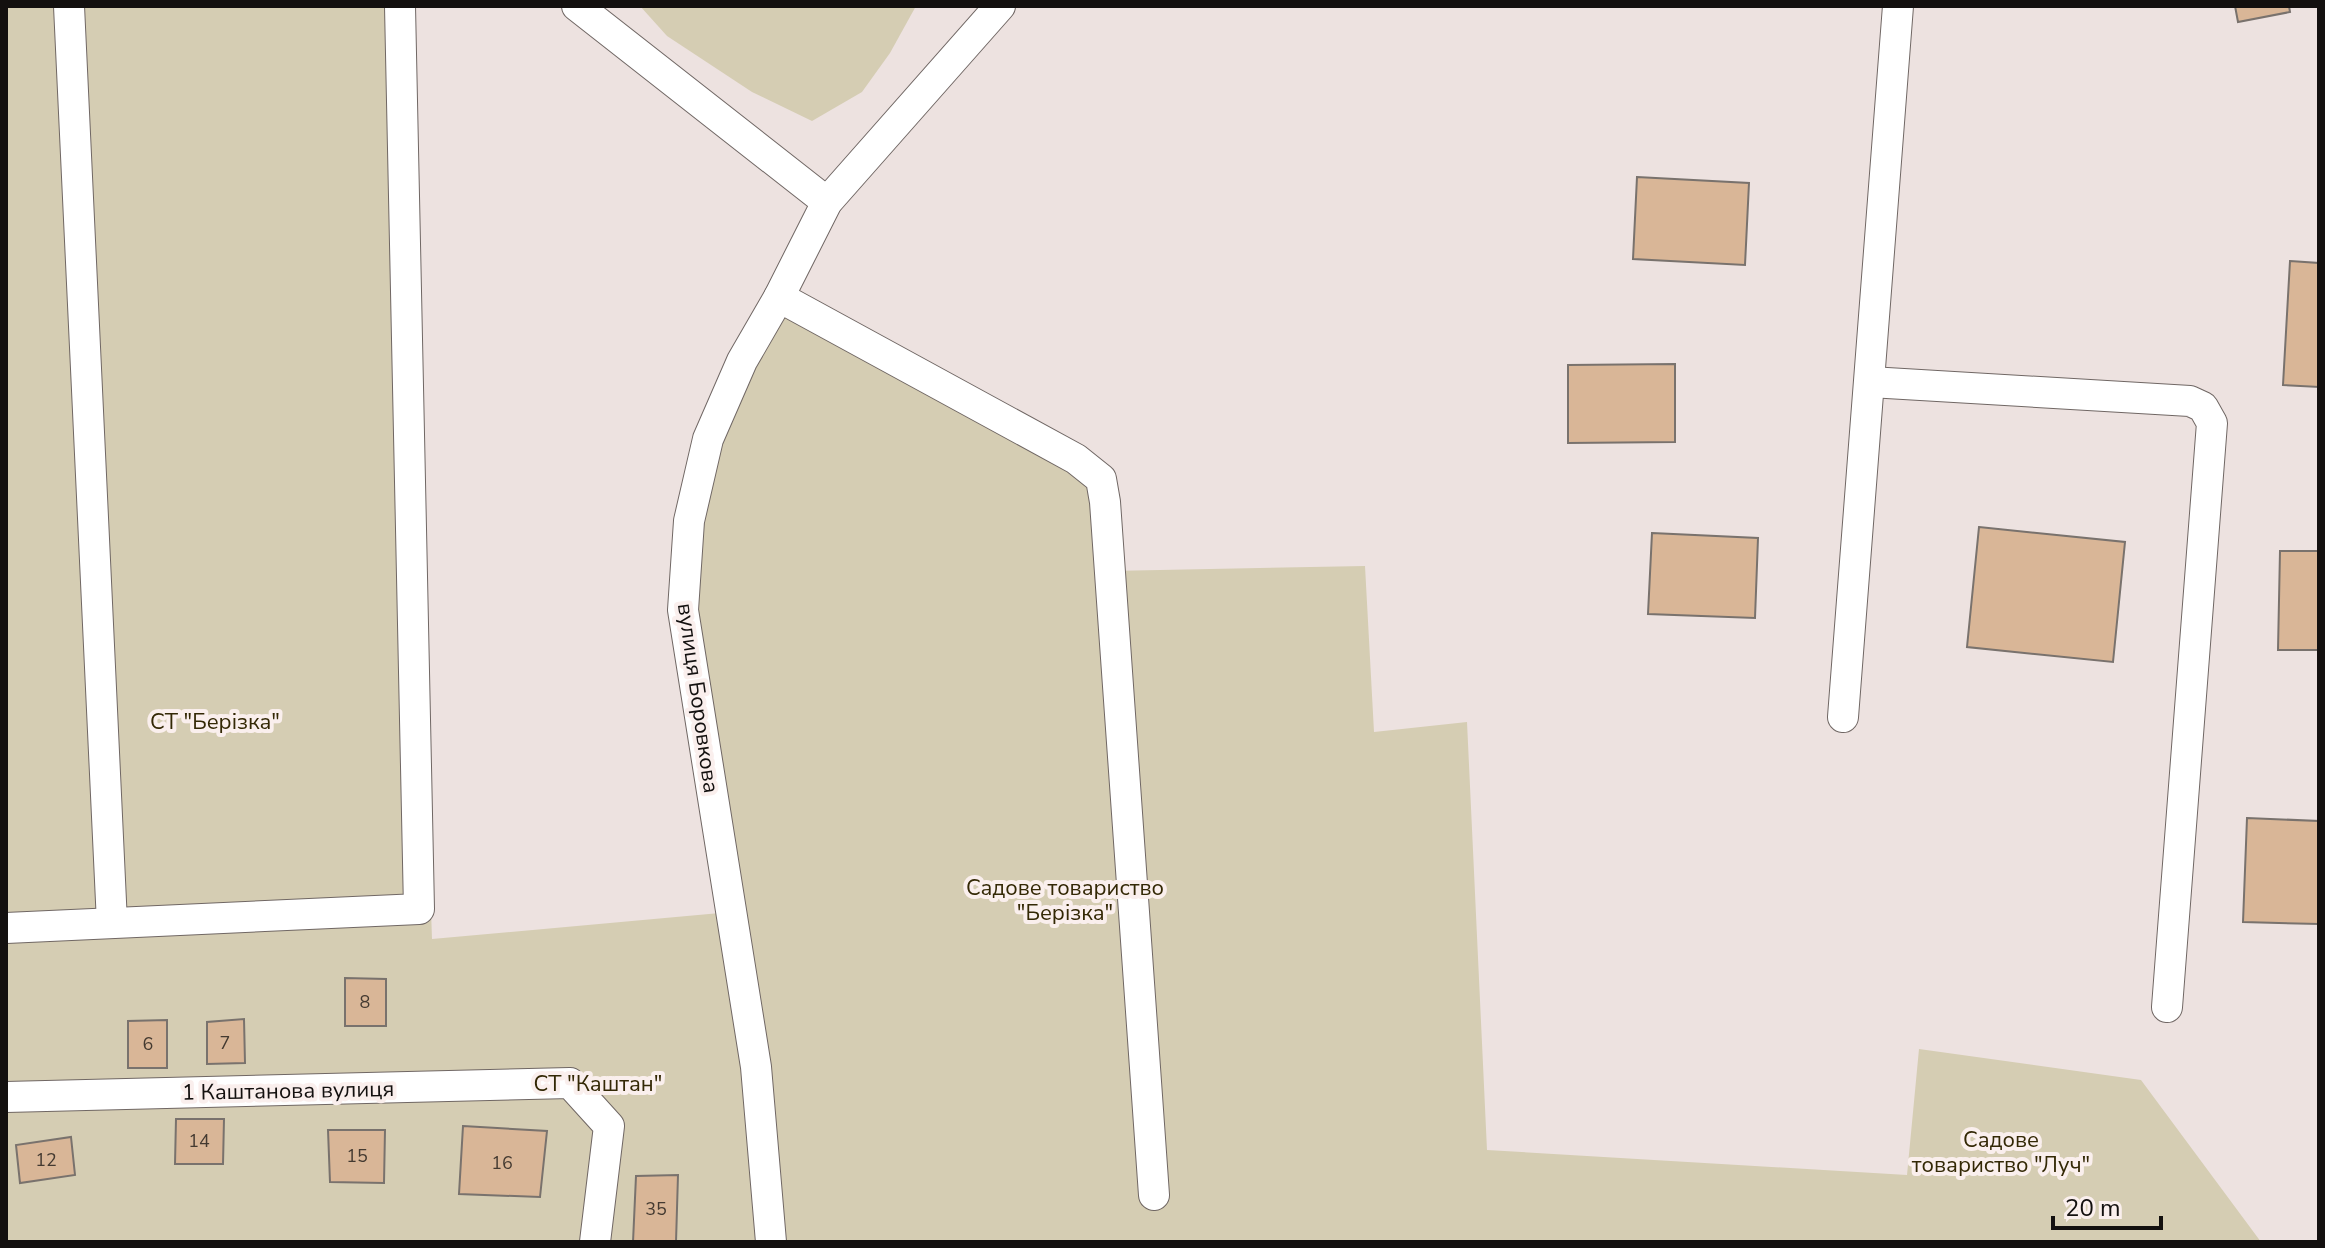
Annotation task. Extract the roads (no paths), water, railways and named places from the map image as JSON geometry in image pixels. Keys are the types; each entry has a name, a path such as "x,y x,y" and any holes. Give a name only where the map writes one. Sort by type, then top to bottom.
{"street":[{"path":"69,6 112,923"},
{"path":"6,928 419,909 400,6"},
{"path":"577,6 827,202"},
{"name":"вулиця Боровкова","path":"771,1242 756,1067 683,610 689,521 708,439 742,361 779,297 827,202 1000,6"},
{"path":"1843,717 1898,6"},
{"path":"779,297 1076,459 1101,479 1154,1195"},
{"path":"1870,382 2190,401 2203,407 2212,423 2167,1007"},
{"name":"1 Каштанова вулиця","path":"6,1097 570,1083 609,1126 595,1242"}],"park label":[{"name":"СТ \"Берізка\"","path":"215,721"},
{"name":"Садове товариство \"Берізка\"","path":"1065,900"},
{"name":"СТ \"Каштан\"","path":"598,1083"},
{"name":"Садове товариство \"Луч\"","path":"2001,1152"}]}
